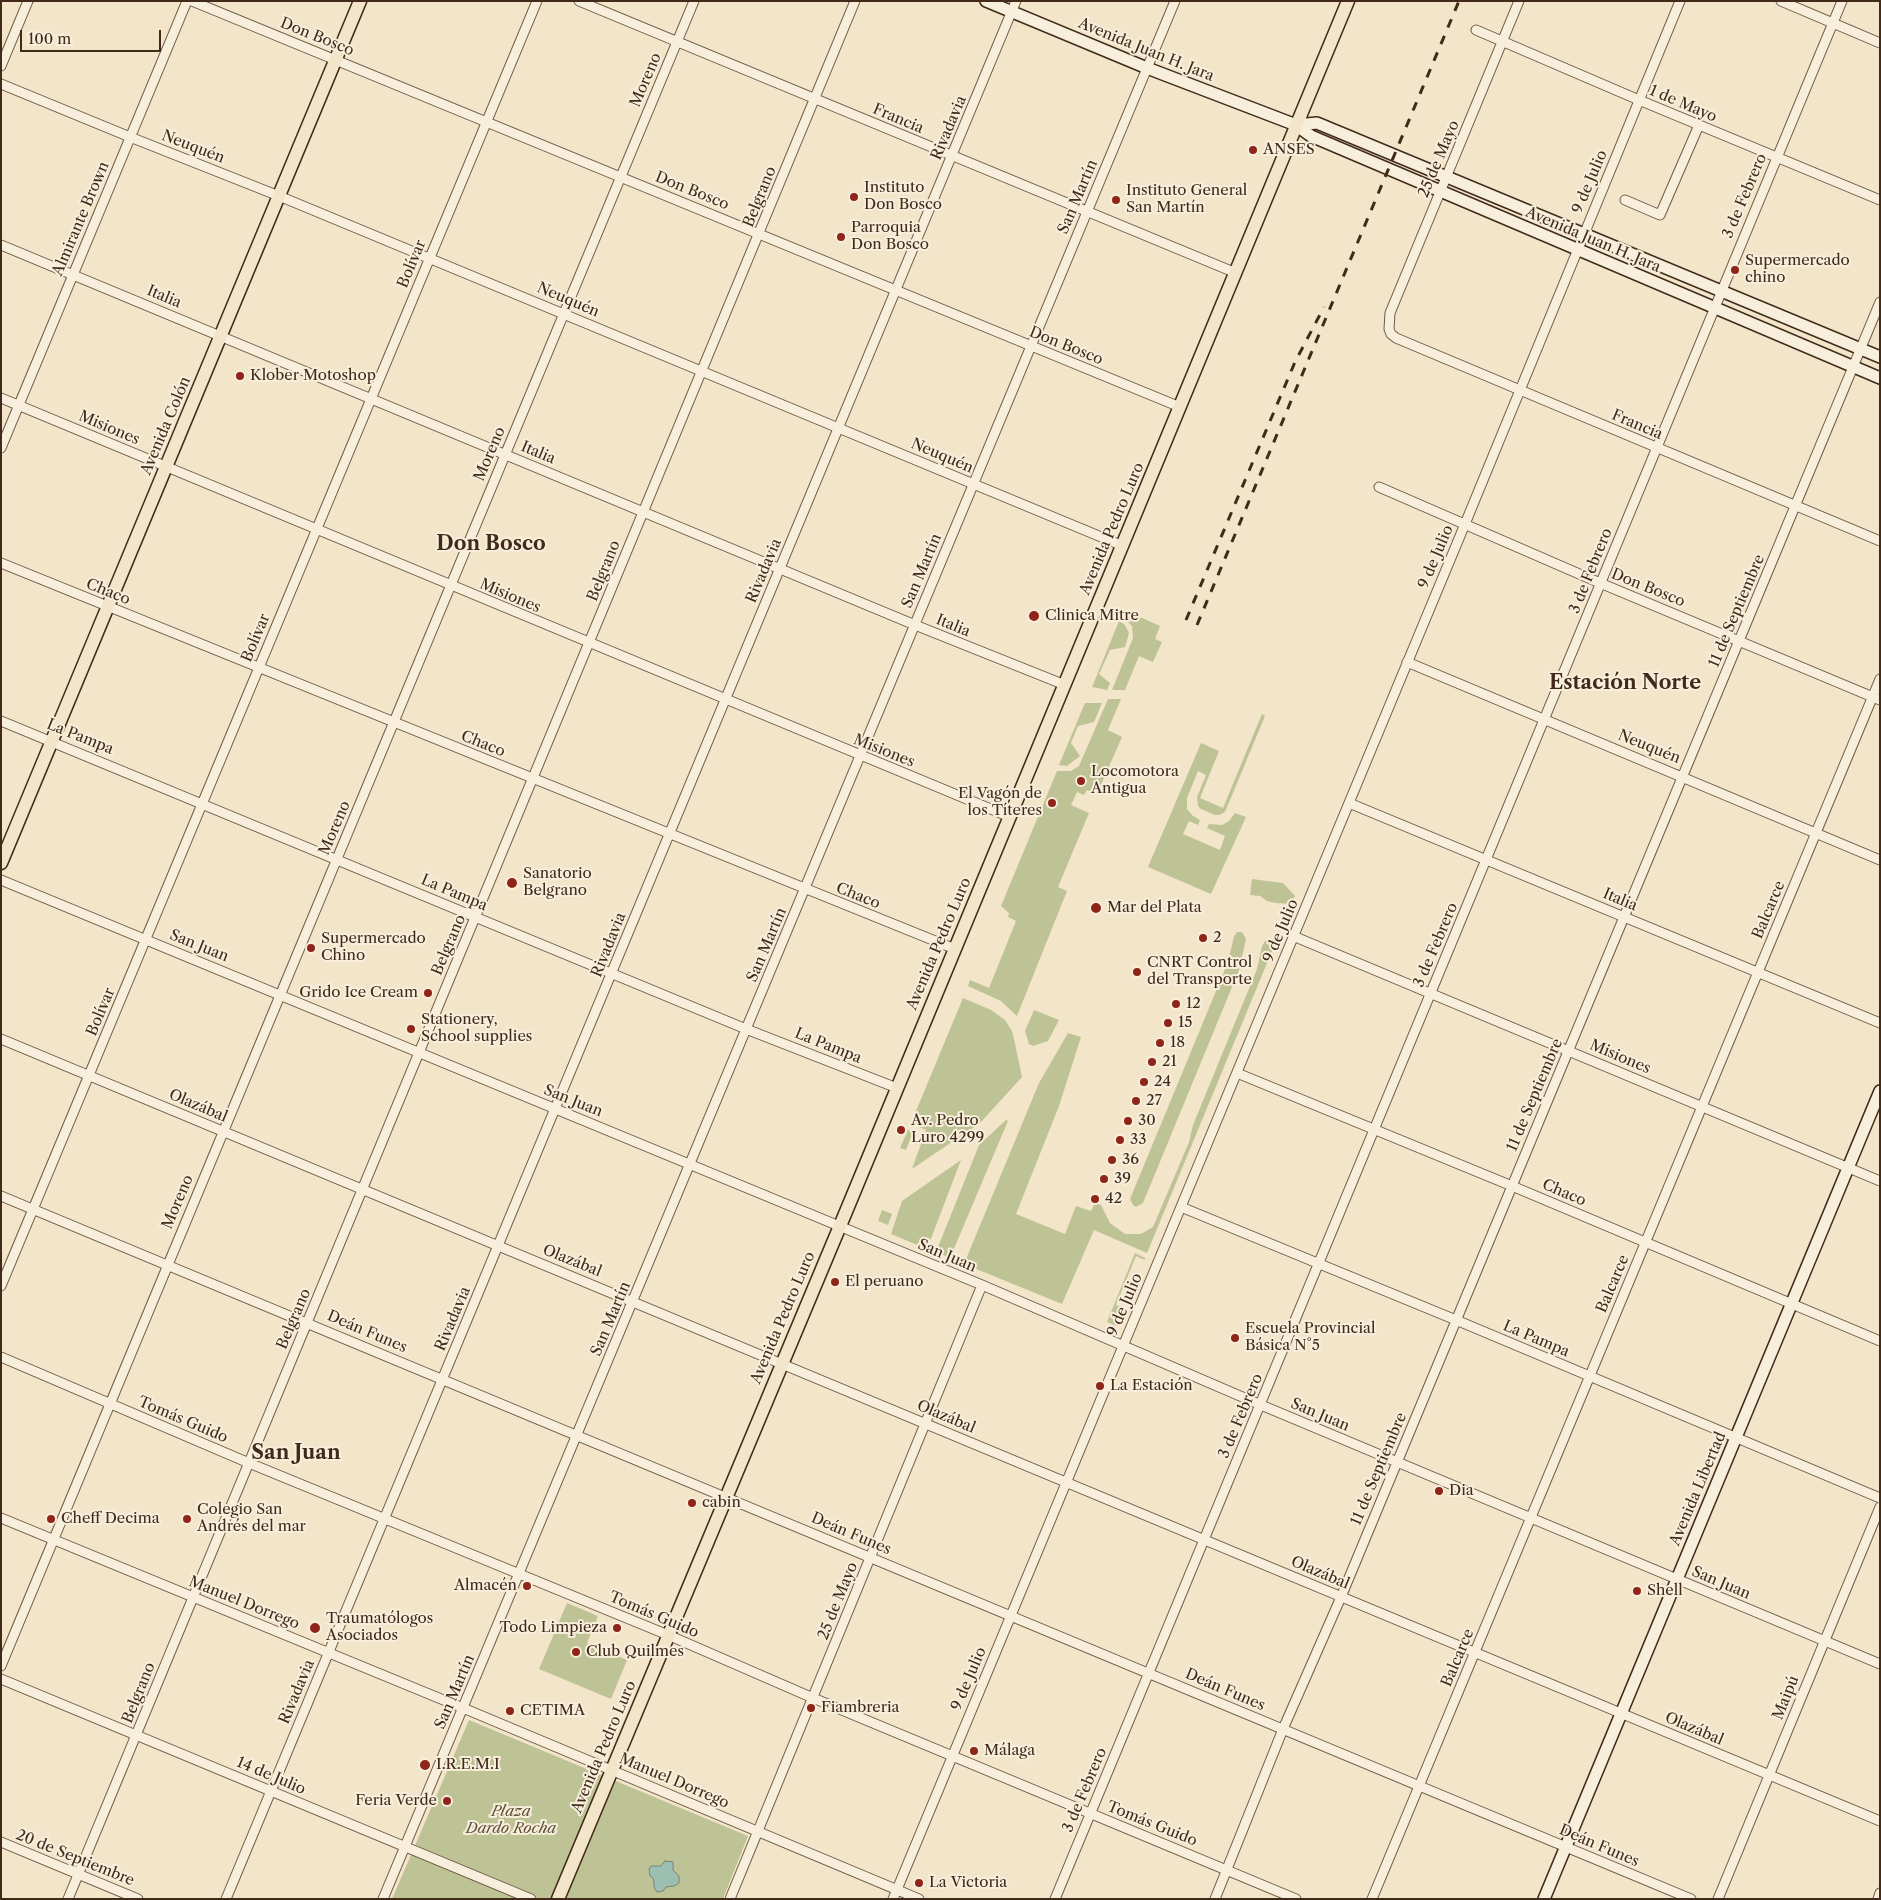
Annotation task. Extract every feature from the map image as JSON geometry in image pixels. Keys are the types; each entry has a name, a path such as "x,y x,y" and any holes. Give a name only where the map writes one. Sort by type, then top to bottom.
{"main road":[{"name":"Avenida Colón","path":"1,863 360,1"},
{"name":"Avenida Juan H. Jara","path":"986,1 1014,7 1147,68 1296,125 1311,136 1880,378"},
{"name":"Avenida Pedro Luro","path":"558,1899 955,950 1348,1"},
{"name":"Avenida Juan H. Jara","path":"1296,125 1317,123 1880,357"},
{"name":"Avenida Libertad","path":"1544,1899 1880,1091"}],"street":[{"path":"1,66 28,1"},
{"name":"Almirante Brown","path":"1,448 187,1"},
{"name":"Don Bosco","path":"192,1 1180,408"},
{"name":"Bolívar","path":"1,1286 537,1"},
{"name":"Francia","path":"578,1 1236,274"},
{"name":"Moreno","path":"1,1666 694,1"},
{"name":"Belgrano","path":"68,1899 855,1"},
{"name":"San Martín","path":"383,1899 1175,1"},
{"name":"25 de Mayo","path":"1389,329 1390,313 1519,1"},
{"name":"9 de Julio","path":"893,1899 1408,662 1680,1"},
{"path":"1781,1 1880,43"},
{"name":"3 de Febrero","path":"1055,1899 1320,1263 1720,291 1842,1"},
{"name":"Rivadavia","path":"226,1899 1014,7"},
{"name":"1 de Mayo","path":"1476,30 1880,200"},
{"name":"Neuquén","path":"1,84 430,258 1123,546"},
{"path":"1625,200 1660,214 1699,125"},
{"name":"Italia","path":"1,244 915,625 1065,684"},
{"name":"11 de Septiembre","path":"1215,1899 1283,1729 1341,1597 1880,302"},
{"name":"Francia","path":"1389,329 1396,338 1880,541"},
{"name":"Misiones","path":"1,398 1010,817"},
{"name":"Don Bosco","path":"1379,487 1600,583 1876,699"},
{"name":"Chaco","path":"1,563 955,950"},
{"name":"Neuquén","path":"1408,662 1880,860"},
{"name":"Balcarce","path":"1372,1899 1816,833 1876,699 1880,679"},
{"name":"La Pampa","path":"1,720 203,802 746,1029 897,1088"},
{"name":"Italia","path":"1349,803 1880,1023"},
{"name":"San Juan","path":"1,880 982,1285 1261,1405 1880,1664"},
{"name":"Misiones","path":"1293,936 1880,1181"},
{"name":"Olazábal","path":"1,1039 1880,1821"},
{"name":"Chaco","path":"1237,1073 1880,1341"},
{"name":"Deán Funes","path":"1,1196 577,1434 1690,1899"},
{"name":"La Pampa","path":"1181,1207 1320,1263 1880,1498"},
{"name":"25 de Mayo","path":"730,1899 982,1285"},
{"name":"Tomás Guido","path":"1,1357 249,1462 668,1634 813,1698 1296,1899"},
{"name":"Maipú","path":"1718,1899 1880,1507"},
{"name":"Manuel Dorrego","path":"1,1518 463,1708 919,1899"},
{"name":"14 de Julio","path":"1,1679 531,1899"},
{"name":"20 de Septiembre","path":"1,1842 138,1899"},
{"path":"1878,1899 1880,1893"}],"green space":[{"path":"1124,610 1160,626 1155,639 1162,642 1153,662 1139,656 1125,690 1112,690 1133,638 1132,626 1122,616"},
{"path":"1119,621 1125,625 1129,633 1125,647 1110,650 1099,674 1110,683 1107,690 1092,687"},
{"path":"1108,699 1121,699 1108,730 1122,737 1097,794 1087,790 1084,795 1077,792 1071,805 1089,813 1058,887 1067,891 1017,1016 1001,1001 968,986 970,980 989,988 1016,921 1008,917 1009,913 1001,906 1057,771 1071,771 1079,766"},
{"path":"1085,703 1102,703 1094,722 1078,726 1071,743 1080,756 1067,766 1059,765"},
{"path":"1262,714 1265,716 1225,812 1215,815 1198,806 1197,797 1206,775 1198,771 1187,798 1187,809 1200,820 1198,825 1189,821 1183,834 1220,850 1225,836 1207,828 1209,824 1222,825 1229,821 1235,813 1246,817 1211,894 1148,867 1201,743 1219,751 1200,798 1223,808"},
{"path":"1252,879 1283,883 1295,896 1292,904 1276,903 1267,901 1260,896 1250,895"},
{"path":"1237,932 1242,932 1246,939 1239,970 1143,1203 1136,1207 1130,1199 1228,962 1234,936"},
{"path":"1269,939 1277,939 1147,1253 1094,1230 1062,1304 964,1264 1039,1083 1068,1033 1081,1037 1059,1106 1016,1214 1065,1234 1076,1206 1091,1211 1095,1203 1101,1205 1110,1223 1125,1234 1141,1234 1153,1227 1189,1142 1193,1125 1257,969 1262,946"},
{"path":"963,998 991,1010 1005,1020 1012,1031 1022,1077 980,1123 912,1169 926,1130 911,1123"},
{"path":"1034,1010 1059,1020 1048,1041 1033,1046 1029,1044 1025,1031"},
{"path":"1006,1120 1008,1121 950,1258 936,1252 979,1145"},
{"path":"908,1130 913,1132 906,1150 900,1148"},
{"path":"961,1160 927,1249 891,1234 902,1201"},
{"path":"882,1210 892,1214 888,1225 878,1221"},
{"path":"1135,1253 1145,1258 1145,1260 1136,1256 1116,1305 1124,1309 1117,1326 1107,1322"},
{"name":"Club Quilmes","path":"567,1603 598,1616 587,1643 627,1660 611,1699 539,1669"},
{"name":"Plaza Dardo Rocha","path":"469,1720 748,1836 723,1899 392,1899"}],"shaded area":[{"path":"665,1861 673,1862 673,1870 679,1876 679,1883 657,1892 649,1869 651,1866 661,1866"}],"railway":[{"path":"1197,625 1459,1"},
{"path":"1186,620 1295,362 1324,307"}],"place":[{"name":"ANSES","path":"1253,150"},
{"name":"Instituto Don Bosco","path":"854,197"},
{"name":"Instituto General San Martín","path":"1116,200"},
{"name":"Parroquia Don Bosco","path":"841,237"},
{"name":"Supermercado chino","path":"1735,270"},
{"name":"Klober Motoshop","path":"240,376"},
{"name":"Clinica Mitre","path":"1034,616"},
{"name":"Locomotora Antigua","path":"1081,781"},
{"name":"El Vagón de los Títeres","path":"1052,803"},
{"name":"Sanatorio Belgrano","path":"512,883"},
{"name":"Mar del Plata","path":"1096,908"},
{"name":"2","path":"1203,938"},
{"name":"Supermercado Chino","path":"311,948"},
{"name":"CNRT Control del Transporte","path":"1137,972"},
{"name":"Grido Ice Cream","path":"428,993"},
{"name":"12","path":"1176,1004"},
{"name":"15","path":"1168,1023"},
{"name":"Stationery, School supplies","path":"411,1029"},
{"name":"18","path":"1160,1043"},
{"name":"21","path":"1152,1062"},
{"name":"24","path":"1144,1082"},
{"name":"27","path":"1136,1101"},
{"name":"30","path":"1128,1121"},
{"name":"Av. Pedro Luro 4299","path":"901,1130"},
{"name":"33","path":"1120,1140"},
{"name":"36","path":"1112,1160"},
{"name":"39","path":"1104,1179"},
{"name":"42","path":"1095,1199"},
{"name":"El peruano","path":"835,1282"},
{"name":"Escuela Provincial Básica N°5","path":"1235,1338"},
{"name":"La Estación","path":"1100,1386"},
{"name":"Dia","path":"1439,1491"},
{"name":"cabin","path":"692,1503"},
{"name":"Cheff Decima","path":"51,1519"},
{"name":"Colegio San Andrés del mar","path":"187,1519"},
{"name":"Almacén","path":"527,1586"},
{"name":"Shell","path":"1637,1591"},
{"name":"Traumatólogos Asociados","path":"315,1628"},
{"name":"Todo Limpieza","path":"617,1628"},
{"name":"Club Quilmes","path":"576,1652"},
{"name":"Fiambreria","path":"811,1708"},
{"name":"CETIMA","path":"510,1711"},
{"name":"Málaga","path":"974,1751"},
{"name":"I.R.E.M.I","path":"425,1765"},
{"name":"Feria Verde","path":"447,1801"},
{"name":"La Victoria","path":"919,1883"}],"district":[{"name":"Don Bosco","path":"491,544"},
{"name":"Estación Norte","path":"1625,683"},
{"name":"San Juan","path":"296,1453"}]}
